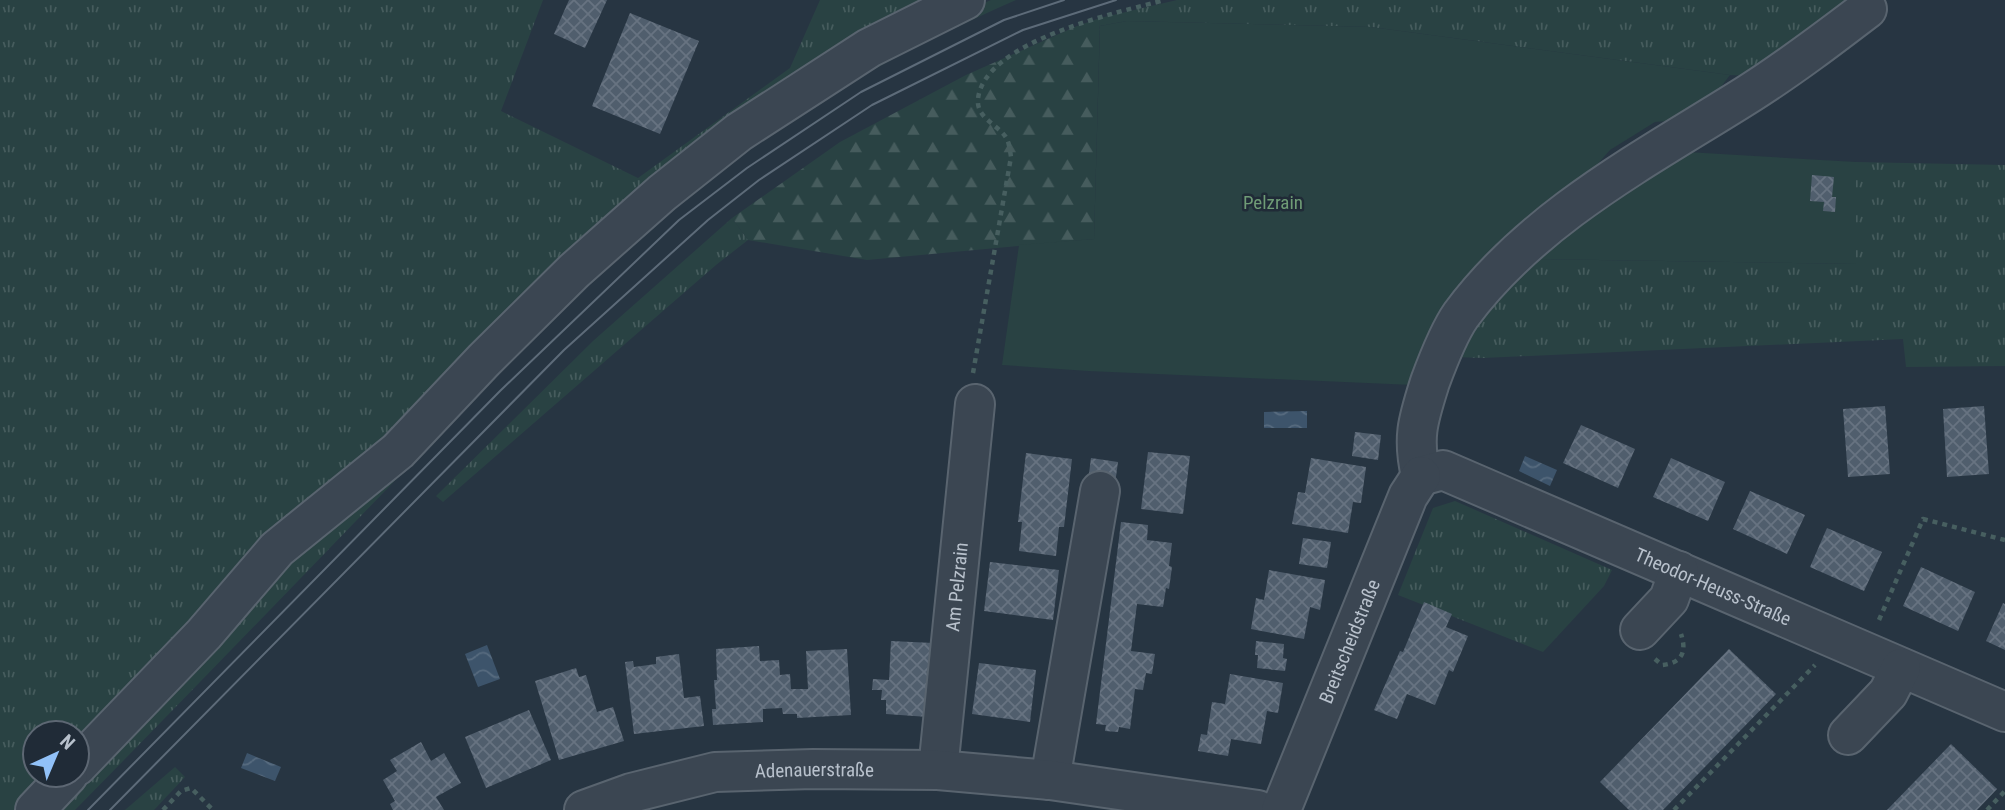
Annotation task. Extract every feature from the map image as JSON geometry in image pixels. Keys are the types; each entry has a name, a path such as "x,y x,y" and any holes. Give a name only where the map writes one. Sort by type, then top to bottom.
{"street":[{"path":"91,751 204,634 277,549 398,451 484,360 574,271 662,193 739,132 869,48 965,0"},
{"path":"1421,475 1415,442 1423,404 1434,372 1460,317 1506,262 1580,202 1753,91 1867,9"},
{"name":"Am Pelzrain","path":"938,770 975,404"},
{"name":"Theodor-Heuss-Straße","path":"1421,475 1443,470 2005,712"},
{"name":"Breitscheidstraße","path":"1281,810 1408,496 1421,475"},
{"path":"1050,780 1100,491"},
{"path":"1640,630 1669,599 1679,571"},
{"path":"1848,735 1888,693 1901,668"},
{"name":"Adenauerstraße","path":"584,810 633,802 715,772 938,770 1050,780 1108,800 1258,810"},
{"path":"35,810 55,789"}],"path":[{"path":"975,404 973,369 1012,156 1007,138 983,116 978,100 985,79 1012,53 1052,34 1096,17 1165,0"},
{"path":"1674,810 1818,662 1848,646 1923,519 2005,540"},
{"path":"163,810 181,791 191,788 213,810"},
{"path":"1987,810 2005,791"}],"green space":[{"path":"0,0 543,0 501,111 638,178 790,68 820,0 944,0 732,126 91,738 91,719 21,719 21,789 40,789 20,810 0,810"},
{"path":"991,0 1016,0 957,27 843,87 737,159 687,198 592,282 501,372 75,810 46,810 65,789 91,789 91,761 281,555 706,169 941,22"},
{"path":"1177,0 1856,0 1768,77 1730,75 1371,27 1127,21 1100,26 1100,18"},
{"path":"1100,18 1094,239 867,260 748,240 732,218 840,142 966,75"},
{"name":"Pelzrain","path":"1127,21 1371,27 1730,75 1699,116 1655,122 1610,150 1413,385 1002,365 1019,245 1094,239 1100,26"},
{"path":"1670,151 1856,162 1856,264 1533,259"},
{"path":"1856,162 2005,165 2005,366 1906,367 1903,339 1483,358 1455,357 1483,303 1533,259 1856,264"},
{"path":"732,218 748,240 443,502 436,496 593,341"},
{"path":"1455,501 1612,570 1604,586 1543,652 1398,595 1433,508"},
{"path":"175,767 185,777 154,810 125,810"}],"water":[{"path":"1307,411 1307,428 1264,428 1264,412"},
{"path":"1525,456 1557,470 1550,486 1519,471"},
{"path":"487,645 500,679 478,687 465,654"},
{"path":"247,753 281,767 275,781 241,768"}],"building":[{"path":"569,0 607,0 585,48 554,34"},
{"path":"630,13 699,41 660,134 592,106"},
{"path":"1812,175 1834,177 1832,197 1836,197 1835,212 1823,211 1824,202 1810,201"},
{"path":"1885,406 1890,474 1848,477 1843,409"},
{"path":"1984,406 1989,474 1947,477 1943,409"},
{"path":"1581,425 1635,449 1618,488 1563,463"},
{"path":"1355,432 1381,435 1378,460 1352,456"},
{"path":"1148,452 1190,456 1183,514 1141,509"},
{"path":"1026,453 1072,459 1064,527 1059,527 1056,556 1019,551 1022,522 1018,522"},
{"path":"1091,458 1118,462 1115,484 1088,481"},
{"path":"1311,458 1366,467 1361,503 1353,502 1348,533 1292,524 1298,492 1305,493"},
{"path":"1671,458 1725,482 1708,521 1653,497"},
{"path":"1750,491 1805,515 1787,554 1733,529"},
{"path":"1121,522 1148,525 1147,540 1172,543 1169,566 1172,567 1163,607 1137,604 1131,651 1155,654 1152,674 1146,673 1143,690 1135,689 1130,729 1119,727 1118,732 1105,731 1106,725 1096,724"},
{"path":"1827,528 1882,552 1864,591 1810,567"},
{"path":"1303,538 1331,542 1327,568 1299,564"},
{"path":"990,562 1059,570 1053,620 984,611"},
{"path":"1921,567 1975,592 1958,631 1903,606"},
{"path":"1269,570 1325,580 1320,610 1310,607 1304,639 1251,629 1256,598 1264,600"},
{"path":"1424,602 1452,614 1446,627 1468,636 1453,672 1449,670 1435,705 1407,694 1397,719 1374,710"},
{"path":"2003,603 2005,604 2005,650 1986,641"},
{"path":"891,641 933,643 928,717 886,714 886,700 881,700 882,690 872,690 873,679 889,680"},
{"path":"1256,641 1284,644 1283,658 1287,659 1285,671 1257,668"},
{"path":"759,646 760,661 779,660 780,675 790,674 791,689 808,689 806,651 847,649 851,715 797,718 797,714 783,714 782,708 763,709 763,722 713,725 712,709 716,709 716,649"},
{"path":"1729,649 1776,694 1663,810 1629,810 1600,782"},
{"path":"679,654 684,698 700,696 704,726 634,734 625,662 633,661 634,667 656,664 656,657"},
{"path":"979,663 1036,670 1030,722 972,714"},
{"path":"576,668 579,677 586,675 597,712 613,707 624,741 559,760 535,681"},
{"path":"1230,674 1283,683 1278,713 1267,711 1261,744 1231,739 1228,756 1198,751 1201,734 1207,735 1212,702 1225,704"},
{"path":"529,710 551,760 486,788 465,737"},
{"path":"421,742 431,761 444,753 461,783 436,797 444,810 393,810 390,804 395,801 383,780 397,771 390,760"},
{"path":"1951,744 1997,789 1977,810 1887,810"}],"tram line":[{"path":"88,810 500,391 679,220 747,168 861,92 1004,20 1064,0"},
{"path":"110,810 564,350 708,220 759,180 872,105 1023,30 1116,0"}]}
